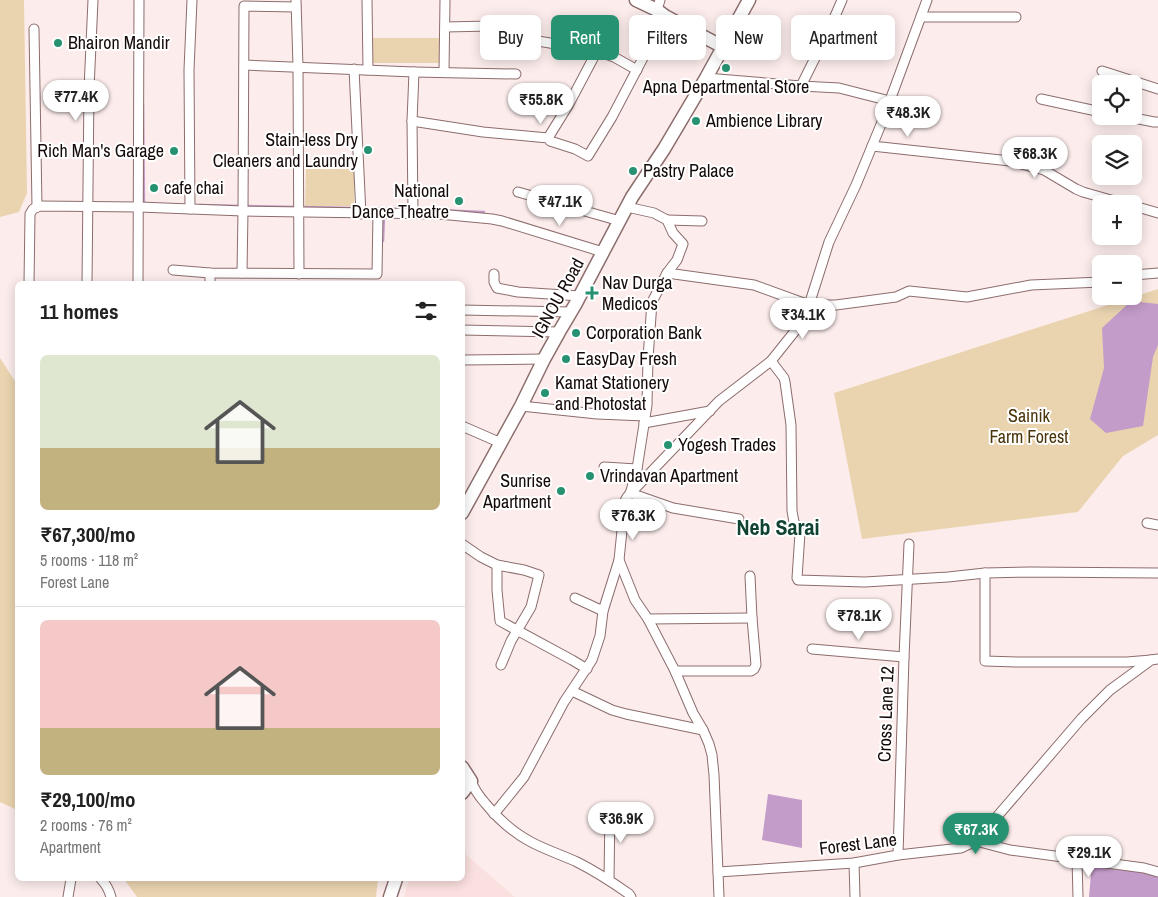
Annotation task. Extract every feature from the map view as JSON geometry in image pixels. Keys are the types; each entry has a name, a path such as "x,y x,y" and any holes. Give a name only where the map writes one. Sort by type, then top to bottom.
{"street":[{"path":"87,281 89,73 93,0"},
{"path":"138,281 140,0"},
{"path":"190,209 189,70 192,0"},
{"path":"367,0 368,70"},
{"path":"444,72 445,0"},
{"path":"636,0 661,9 716,43"},
{"name":"IGNOU Road","path":"741,15 749,0"},
{"path":"801,86 842,0"},
{"path":"494,814 524,777 564,702 592,660 600,636 603,610 619,560 627,497 719,401 771,361 803,321 829,242 872,146 927,0"},
{"path":"242,273 244,6 296,3 299,274"},
{"path":"412,122 483,132 548,138 550,141 588,156 612,118 637,70 661,9"},
{"path":"921,17 1016,17"},
{"path":"445,27 480,26"},
{"path":"34,29 37,207"},
{"path":"619,59 637,70"},
{"path":"548,138 592,60"},
{"name":"IGNOU Road","path":"465,507 627,207 664,149 716,60"},
{"path":"244,65 516,74"},
{"path":"354,69 360,214"},
{"path":"1102,71 1158,89"},
{"path":"413,214 412,122 414,72"},
{"path":"706,78 839,88 886,100"},
{"path":"1041,99 1092,110"},
{"path":"1142,120 1158,122"},
{"path":"872,146 1010,160 1044,170 1083,192 1094,195"},
{"path":"518,192 620,221"},
{"path":"29,281 30,214 37,207 139,204 243,212 439,214 492,218 603,252"},
{"path":"627,207 654,213 667,220 702,221"},
{"path":"1142,208 1158,213"},
{"path":"173,270 210,273 377,274 378,213"},
{"path":"630,493 637,469 647,405 652,302 667,273 677,260 683,244 673,233 667,220"},
{"path":"210,273 210,281"},
{"path":"667,273 754,285 809,305 836,306 896,297 909,292 967,297 1031,285 1092,282"},
{"path":"1142,274 1158,273"},
{"path":"494,274 494,282 497,288 518,292 580,296"},
{"path":"465,310 571,312"},
{"path":"465,330 558,332"},
{"path":"465,360 544,359"},
{"path":"771,361 785,382 791,425 792,511 794,522 800,533 798,580 865,582 985,573 1030,572 1158,573"},
{"path":"521,406 644,420 710,411"},
{"path":"465,427 501,443"},
{"path":"604,467 637,469"},
{"path":"630,493 673,508 739,519"},
{"path":"1148,523 1158,525"},
{"name":"Cross Lane 12","path":"898,855 909,544"},
{"path":"465,546 497,565 539,575 531,607 517,630 501,665"},
{"path":"619,560 635,600 648,619 675,671 693,713 703,730 712,755 719,897"},
{"path":"497,565 500,622 586,668"},
{"path":"985,573 985,661 1127,662 1154,659"},
{"path":"675,671 751,671 754,669 756,665 750,576"},
{"path":"575,598 603,610"},
{"path":"648,619 752,618"},
{"path":"812,649 904,657"},
{"path":"1154,659 1110,690 1081,720 976,841 1010,850 1144,868 1158,872"},
{"path":"572,691 612,710 703,730"},
{"path":"465,772 475,790 506,826 532,843 575,861 610,880 631,897"},
{"path":"465,789 471,781"},
{"path":"610,808 610,880"},
{"name":"Forest Lane","path":"718,872 854,863 898,855 961,848 976,841"},
{"path":"1077,859 1078,897"},
{"path":"854,863 855,897"},
{"path":"68,897 71,881"},
{"path":"102,881 111,897"},
{"path":"390,897 395,881"}],"shaded area":[{"path":"1142,302 1158,304 1158,345 1153,357 1143,426 1106,433 1090,419 1104,368 1102,328 1127,305 1142,305"},
{"path":"768,794 802,800 802,848 762,840"},
{"path":"465,854 515,897 404,897 408,881 465,881"},
{"path":"1092,862 1158,871 1158,897 1089,897"}],"green space":[{"path":"0,0 24,0 27,193 19,212 0,217"},
{"path":"372,38 440,38 440,63 372,63"},
{"path":"306,168 354,169 354,206 305,206"},
{"name":"Sainik Farm Forest","path":"1158,289 1158,435 1123,456 1078,512 862,539 834,393 1108,305 1142,305 1142,294"},
{"path":"0,358 15,381 15,809 0,802"},
{"path":"125,881 378,881 376,897 137,897"}],"waterway":[{"path":"143,104 144,203"},
{"path":"200,205 240,206"},
{"path":"245,206 357,208"},
{"path":"363,208 397,209"},
{"path":"435,210 484,212"},
{"path":"383,241 384,217"}],"place":[{"name":"Bhairon Mandir","path":"58,43"},
{"name":"Apna Departmental Store","path":"726,68"},
{"name":"Ambience Library","path":"696,121"},
{"name":"Stain-less Dry Cleaners and Laundry","path":"368,150"},
{"name":"Rich Man's Garage","path":"174,151"},
{"name":"Pastry Palace","path":"633,171"},
{"name":"cafe chai","path":"154,188"},
{"name":"National Dance Theatre","path":"459,201"},
{"name":"Nav Durga Medicos","path":"592,293"},
{"name":"Corporation Bank","path":"576,333"},
{"name":"EasyDay Fresh","path":"566,359"},
{"name":"Kamat Stationery and Photostat","path":"545,393"},
{"name":"Yogesh Trades","path":"668,445"},
{"name":"Vrindavan Apartment","path":"590,476"},
{"name":"Sunrise Apartment","path":"561,491"}],"district":[{"name":"Neb Sarai","path":"778,527"}]}
